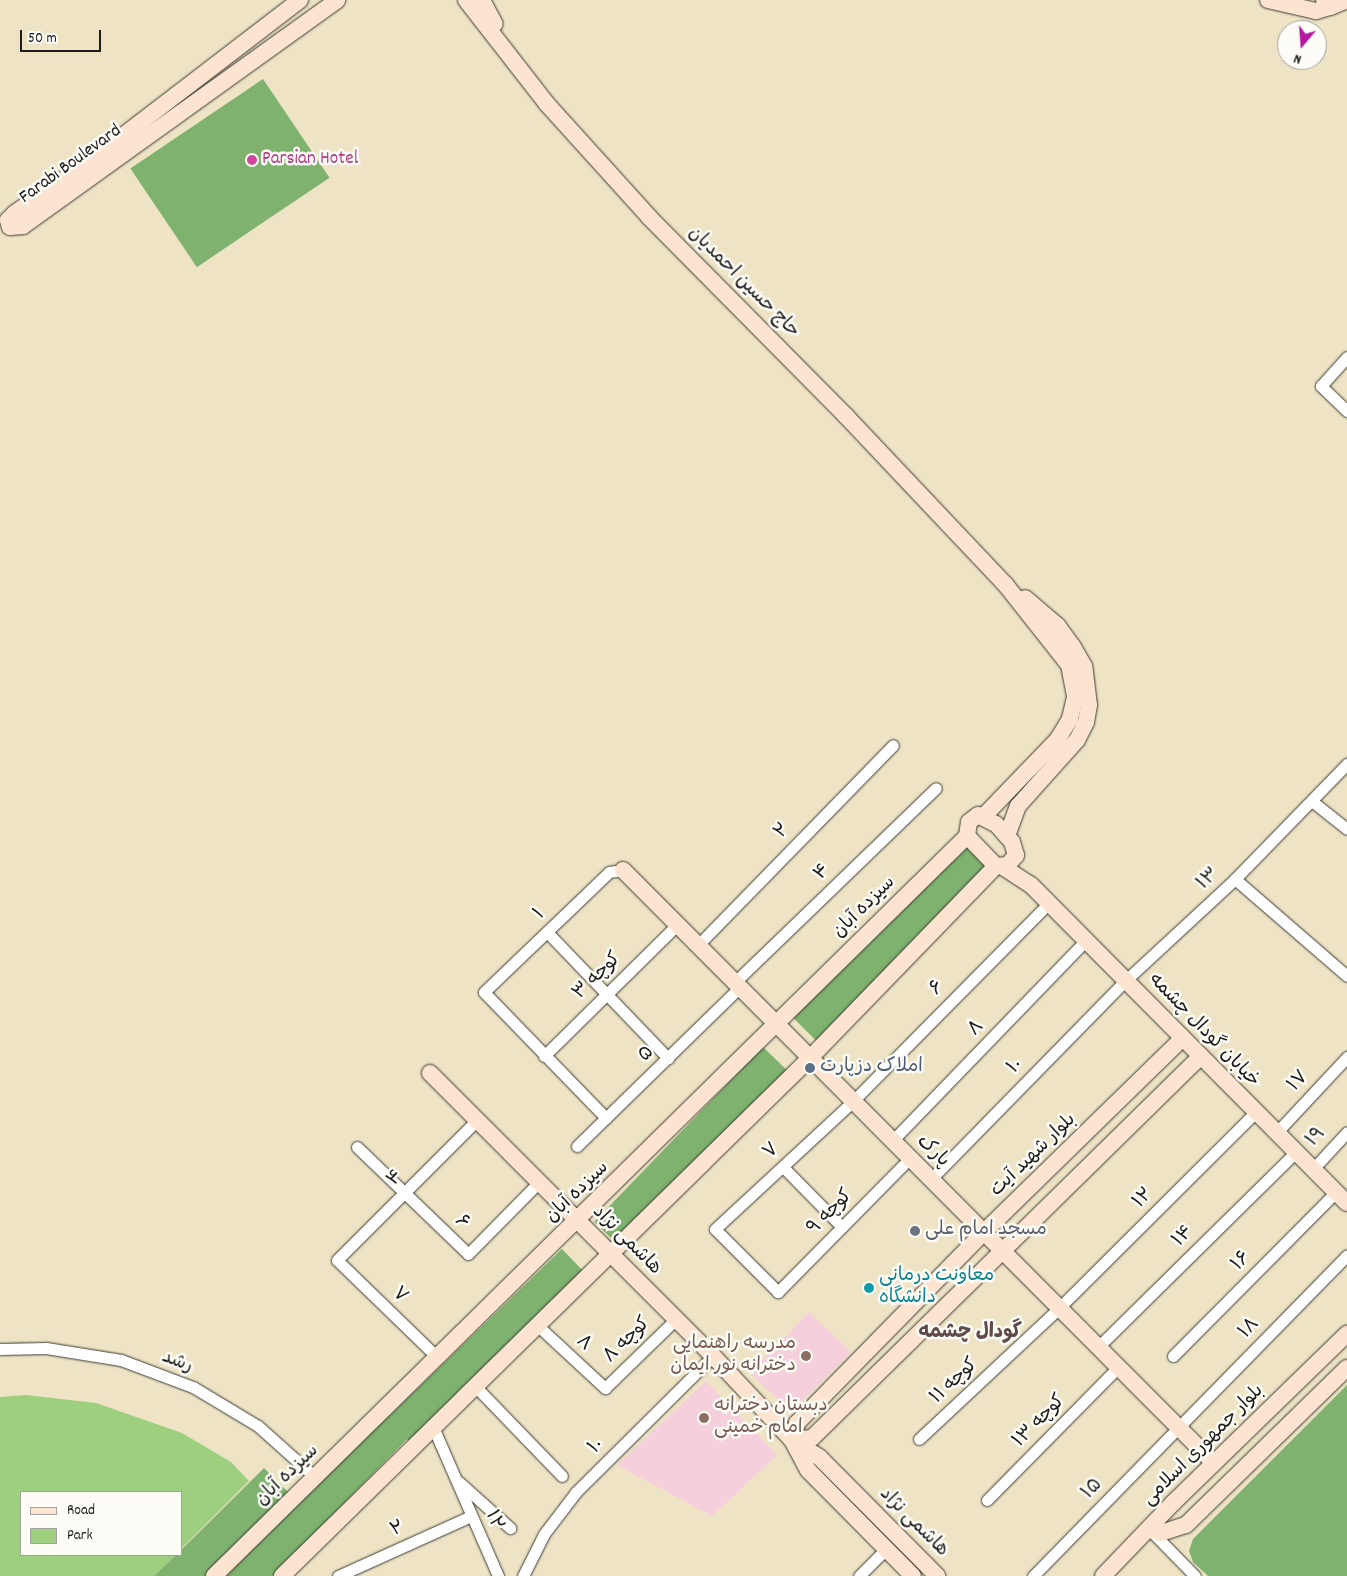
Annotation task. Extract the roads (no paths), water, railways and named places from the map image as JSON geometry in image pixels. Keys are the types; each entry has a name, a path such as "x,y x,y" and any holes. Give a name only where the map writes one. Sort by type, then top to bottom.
{"main road":[{"path":"300,0 314,17"},
{"name":"Farabi Boulevard","path":"300,0 99,162 23,226 10,227 8,220 15,213 99,162 337,0"},
{"name":"حاج حسین احمدیان","path":"466,0 547,104 650,217 846,416 1005,584 1069,665 1075,697 1070,719 1058,739 984,816"},
{"path":"482,0 510,55"},
{"path":"1268,0 1316,11 1328,2 1347,0"},
{"path":"1328,2 1347,14"},
{"name":"حاج حسین احمدیان","path":"1005,584 1035,604 1058,626 1084,666 1089,705 1077,740 1018,806 1008,836"},
{"path":"984,816 1008,836 1031,885"},
{"name":"سیزده آبان","path":"214,1576 578,1221 967,836 969,822 984,816"},
{"path":"967,836 999,866 1031,885"},
{"path":"282,1576 810,1058 999,866 1014,861 1016,855"},
{"name":"پارک","path":"623,870 1058,1309 1214,1463"},
{"name":"خیابان گودال چشمه","path":"1031,885 1341,1198"},
{"name":"بلوار شهید آیت","path":"792,1440 797,1423 983,1233 1183,1038"},
{"path":"792,1440 812,1438 1201,1056"},
{"name":"هاشمی نژاد","path":"430,1074 713,1356 792,1440 819,1457 937,1576"},
{"name":"بلوار جمهوری اسلامی","path":"1347,1334 1214,1463 1150,1530 1161,1533 1186,1525 1347,1368"},
{"name":"هاشمی نژاد","path":"792,1440 808,1470 913,1576"},
{"path":"1104,1576 1150,1530"}],"street":[{"path":"1347,357 1321,386 1347,411"},
{"name":"۲","path":"698,945 893,744"},
{"name":"۱۳","path":"1126,980 1235,879 1313,802 1347,764"},
{"name":"۴","path":"738,985 936,788"},
{"path":"1313,802 1347,829"},
{"name":"۱","path":"544,1056 484,992 609,872 623,870"},
{"path":"1235,879 1347,976"},
{"name":"۶","path":"853,1101 1049,902"},
{"name":"کوچه ۳","path":"544,1056 605,993 678,924"},
{"path":"547,932 668,1058"},
{"name":"۸","path":"892,1141 1086,940"},
{"name":"۱۰","path":"931,1179 1126,980"},
{"name":"۵","path":"577,1146 668,1058 738,985"},
{"path":"544,1056 606,1118"},
{"name":"۱۷","path":"1277,1132 1347,1057"},
{"name":"۷","path":"778,1292 716,1229 853,1101"},
{"name":"۱۲","path":"1058,1309 1255,1113"},
{"name":"۴","path":"336,1260 406,1194 477,1120"},
{"name":"۱۹","path":"1313,1169 1347,1132"},
{"name":"۶","path":"357,1147 468,1254 539,1182"},
{"name":"۱۴","path":"1097,1348 1296,1152"},
{"name":"کوچه ۹","path":"778,1292 909,1159"},
{"path":"782,1167 842,1227"},
{"name":"۱۶","path":"1173,1356 1341,1198"},
{"name":"۱۸","path":"1177,1428 1347,1255"},
{"name":"۷","path":"336,1260 437,1357"},
{"name":"کوچه ۱۱","path":"920,1439 1058,1309"},
{"name":"کوچه ۸","path":"605,1388 676,1319"},
{"name":"۸","path":"537,1325 605,1388"},
{"name":"رشد","path":"0,1349 46,1348 121,1360 193,1387 258,1426 314,1477"},
{"name":"۱۰","path":"523,1576 544,1534 576,1492 713,1356"},
{"name":"کوچه ۱۳","path":"987,1500 1117,1368"},
{"path":"475,1386 562,1476"},
{"name":"۱۲","path":"433,1427 498,1576"},
{"name":"۱۵","path":"1033,1576 1177,1428"},
{"name":"۱۲","path":"456,1480 510,1528"},
{"name":"۲","path":"338,1576 471,1516"},
{"path":"1150,1530 1187,1574"},
{"path":"859,1576 886,1549"}],"place":[{"name":"Parsian Hotel","path":"252,160"},
{"name":"املاک دزپارت","path":"810,1068"},
{"name":"مسجد امام علی","path":"915,1231"},
{"name":"معاونت درمانی دانشگاه","path":"869,1288"},
{"name":"مدرسه راهنمایی دخترانه نور ایمان","path":"806,1356"},
{"name":"دبستان دخترانه امام خمینی","path":"704,1418"}],"district":[{"name":"گودال چشمه","path":"970,1333"}]}
